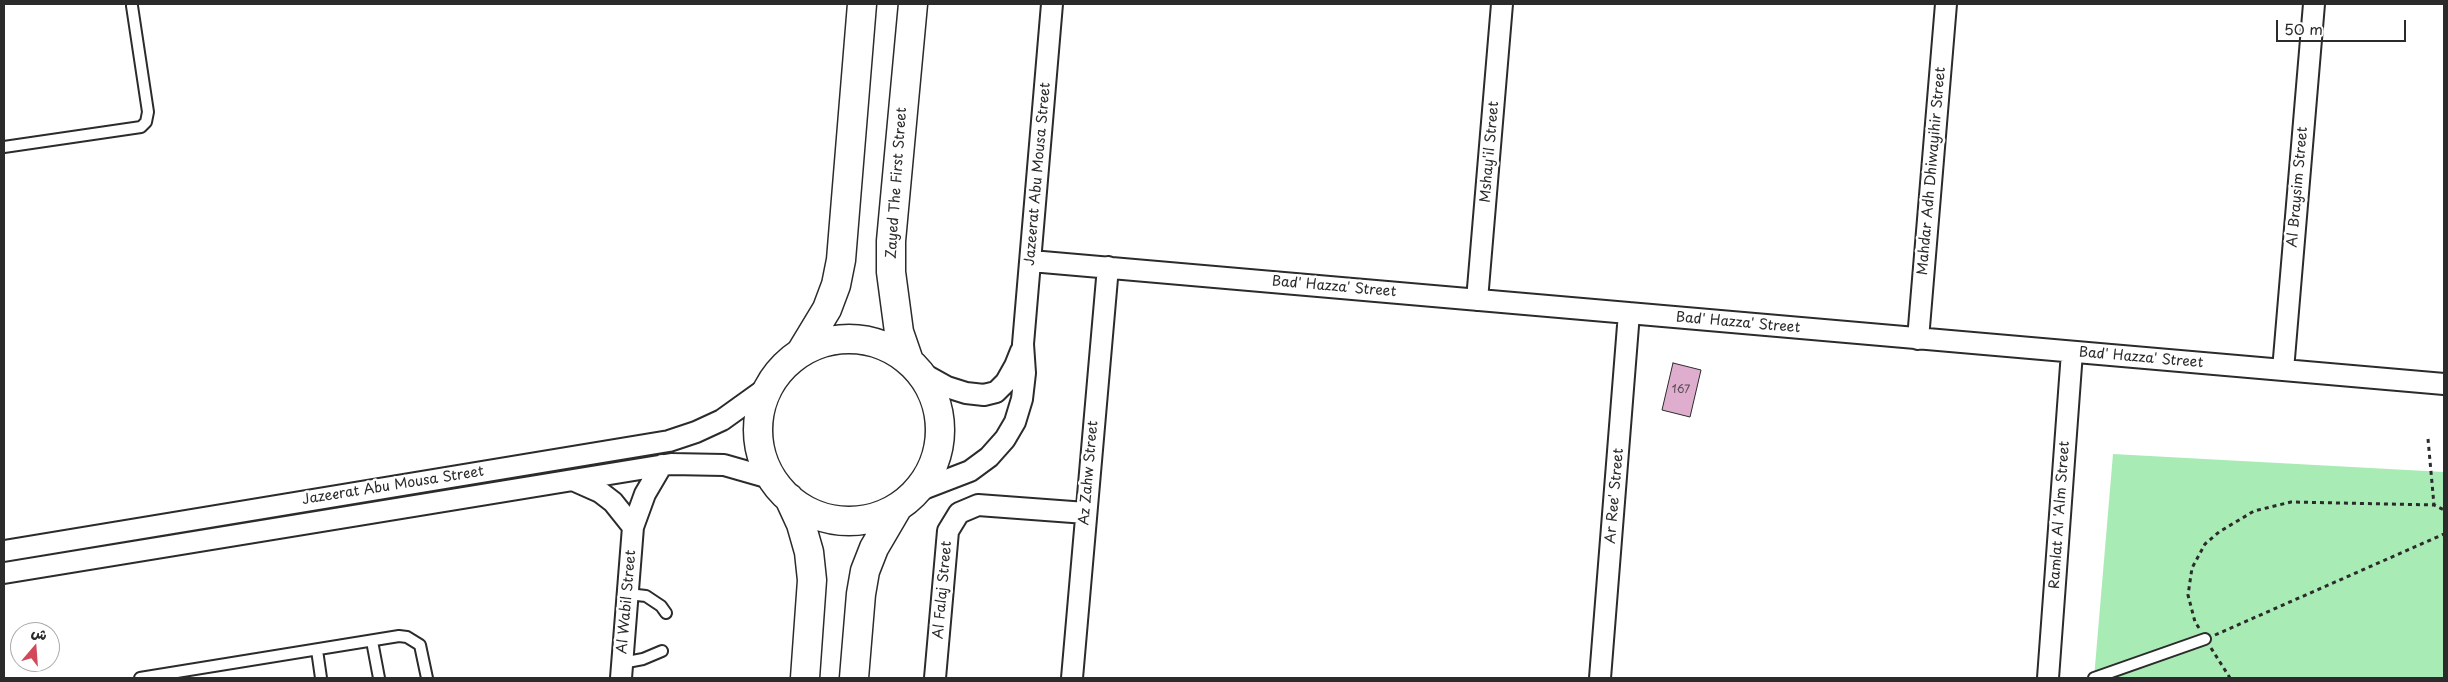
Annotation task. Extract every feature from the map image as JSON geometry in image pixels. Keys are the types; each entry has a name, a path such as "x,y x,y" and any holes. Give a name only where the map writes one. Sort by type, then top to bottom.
{"main road":[{"path":"801,352 827,309 836,285 841,260 862,4"},
{"name":"Zayed The First Street","path":"908,499 933,467 941,439 941,425 934,397 914,366 900,332 891,272 891,241 913,4"},
{"path":"805,678 812,580 809,552 801,524 765,465 758,434 759,418 768,386 788,362 801,352 816,345 848,339 880,345 914,366"},
{"path":"781,489 818,515 850,521 883,515 908,499"},
{"path":"854,678 861,594 865,571 881,534 908,499"}],"street":[{"name":"Jazeerat Abu Mousa Street","path":"908,499 970,471 989,457 1005,439 1015,422 1022,399 1025,373 1023,344 1052,4"},
{"name":"Mshay'il Street","path":"1477,300 1502,4"},
{"name":"Mahdar Adh Dhiwayihir Street","path":"1918,339 1946,4"},
{"name":"Al Braysim Street","path":"2283,370 2314,4"},
{"name":"Bad' Hazza' Street","path":"1031,261 2444,384"},
{"name":"Az Zahw Street","path":"1072,678 1108,267"},
{"name":"Ar Ree' Street","path":"1600,678 1629,313"},
{"name":"Jazeerat Abu Mousa Street","path":"914,366 947,387 966,393 984,395 996,392 1006,382 1016,366 1023,344"},
{"name":"Ramlat Al 'Alm Street","path":"2048,678 2072,352"},
{"name":"Jazeerat Abu Mousa Street","path":"4,551 659,443 696,432 722,420 768,386"},
{"name":"Jazeerat Abu Mousa Street","path":"4,574 662,465 702,463 724,465 781,489"},
{"name":"Al Wabil Street","path":"621,671 633,526 644,494 662,465"},
{"path":"571,480 600,492 618,508 633,526"},
{"name":"Al Falaj Street","path":"935,678 948,531 959,514 978,505 1086,513"}],"lane":[{"path":"4,147 141,127 146,122 148,112 132,6"},
{"path":"628,594 646,596 666,613"},
{"path":"140,678 186,675 399,636 413,640 420,645 427,678"},
{"path":"2094,678 2205,639"},
{"path":"372,641 378,678"},
{"path":"317,650 321,678"},
{"path":"621,671 662,650"}],"path":[{"path":"2428,439 2434,505"},
{"path":"2230,678 2194,622 2188,596 2192,568 2204,544 2219,532 2254,511 2291,502 2434,505 2444,510"},
{"path":"2205,639 2444,534"}],"green space":[{"path":"2113,454 2444,472 2444,678 2094,678"}],"building":[{"path":"1673,363 1701,370 1690,417 1662,410"}]}
